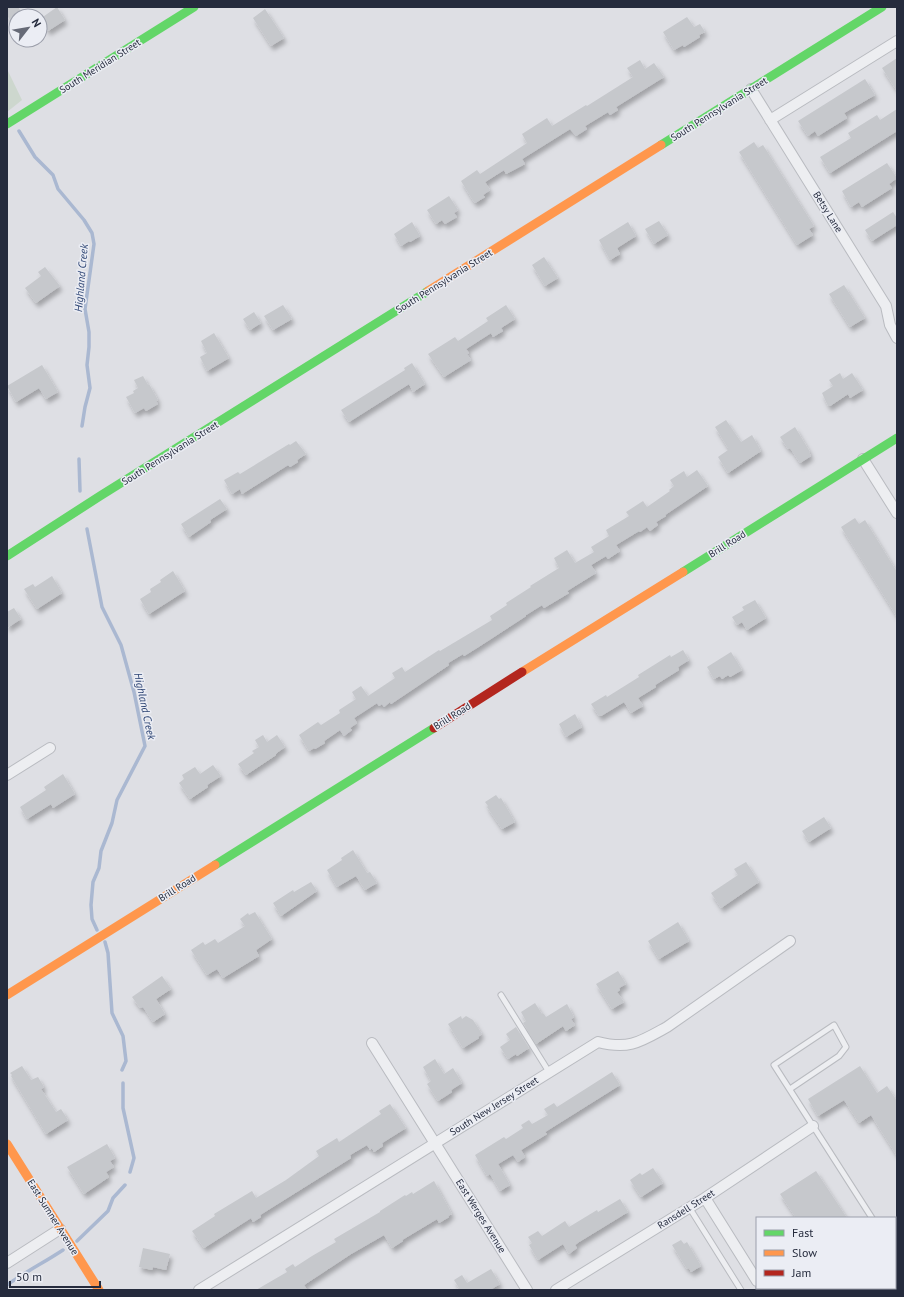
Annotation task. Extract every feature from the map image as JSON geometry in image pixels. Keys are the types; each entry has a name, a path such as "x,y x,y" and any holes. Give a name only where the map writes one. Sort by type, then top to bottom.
{"street":[{"name":"South Meridian Street","path":"7,124 194,7"},
{"name":"South Pennsylvania Street","path":"7,556 882,7"},
{"path":"770,120 897,41"},
{"name":"Betsy Lane","path":"751,89 886,306 890,326 897,338"},
{"name":"Brill Road","path":"7,995 897,438"},
{"path":"863,459 897,513"},
{"path":"7,775 50,748"},
{"name":"South New Jersey Street","path":"200,1290 598,1042 612,1046 631,1045 667,1027 790,941"},
{"name":"East Werges Avenue","path":"372,1043 436,1142 527,1290"},
{"name":"Ransdell Street","path":"556,1290 705,1198 813,1126"},
{"name":"East Sumner Avenue","path":"7,1144 99,1290"},
{"path":"705,1198 756,1279"},
{"path":"7,1263 60,1229"}],"lane":[{"path":"501,995 549,1072"},
{"path":"790,1089 839,1056 846,1047 834,1025 774,1065 871,1217"},
{"path":"689,1207 741,1290"},
{"path":"780,1290 784,1289"}],"shaded area":[{"path":"7,69 22,100 7,112"}],"building":[{"path":"7,7 19,8 8,8 8,17"},
{"path":"57,7 65,20 48,31 48,13"},
{"path":"265,9 284,38 271,46 253,18"},
{"path":"687,17 694,27 700,24 705,32 684,47 683,45 674,50 663,32"},
{"path":"897,58 897,91 882,68"},
{"path":"640,60 645,69 654,63 664,77 616,107 618,110 610,115 608,112 585,126 587,129 576,136 570,129 522,159 525,164 506,174 504,170 485,182 490,190 483,195 485,197 475,203 461,181 477,170 480,174 527,143 522,134 547,118 552,126 633,77 627,68"},
{"path":"865,79 875,95 844,113 847,118 818,136 815,131 808,136 798,121"},
{"path":"897,109 897,131 830,173 820,157 851,138 848,133 877,115 880,120"},
{"path":"754,142 758,148 763,145 814,226 809,229 813,235 797,245 739,152"},
{"path":"887,163 897,178 889,184 892,188 862,207 859,202 851,207 842,191"},
{"path":"449,196 458,210 454,213 457,217 445,224 442,220 436,224 427,210"},
{"path":"893,212 897,218 897,225 872,241 865,230"},
{"path":"659,221 668,235 654,244 645,229"},
{"path":"412,222 420,236 401,246 394,234"},
{"path":"628,222 636,236 617,248 620,254 610,260 599,240"},
{"path":"544,257 558,278 545,286 532,265"},
{"path":"45,267 60,286 36,303 25,288 41,276 38,272"},
{"path":"844,285 865,318 850,327 829,294"},
{"path":"283,305 292,319 273,330 264,316"},
{"path":"506,305 515,319 501,328 503,331 493,337 491,333 466,349 471,360 444,377 428,354 455,337 458,341 488,321 486,318"},
{"path":"254,312 261,323 250,330 243,319"},
{"path":"214,333 229,358 207,371 200,357 207,353 201,341"},
{"path":"412,363 425,384 413,392 409,384 349,422 341,410 405,370 404,368"},
{"path":"42,365 58,392 46,399 39,388 16,402 7,386"},
{"path":"840,373 843,379 852,373 863,390 850,398 848,394 828,406 822,393 833,386 829,380"},
{"path":"143,376 158,400 156,401 158,404 146,411 144,408 135,413 126,397 134,393 133,391 138,388 134,380"},
{"path":"726,420 741,442 752,435 761,451 728,473 718,457 728,450 728,448 715,427"},
{"path":"795,427 811,456 800,463 790,448 788,449 780,437"},
{"path":"296,441 306,454 297,460 298,462 290,467 288,465 242,494 240,489 232,494 224,480 238,472 240,474"},
{"path":"697,470 708,486 665,515 666,516 656,522 658,525 650,531 647,527 616,545 620,551 608,559 606,556 591,565 596,573 567,591 569,593 544,608 542,605 464,656 463,654 448,663 449,665 391,704 390,702 384,707 382,704 379,706 377,703 354,718 357,723 350,728 352,730 344,736 340,730 324,741 325,743 309,751 299,735 318,722 321,725 340,713 339,710 356,699 352,692 361,686 368,696 395,678 392,673 402,667 405,672 439,650 440,651 492,620 490,616 507,605 506,603 559,568 554,558 567,550 575,563 594,552 591,547 609,536 606,530 629,516 626,512 643,501 647,507 670,491 669,490 674,486 670,480 684,471 687,477"},
{"path":"220,499 227,509 210,520 211,522 189,537 181,524"},
{"path":"855,518 859,524 865,520 897,572 897,617 841,527"},
{"path":"173,571 185,591 149,614 140,599 151,592 150,589 161,582 160,580"},
{"path":"52,576 62,593 37,609 24,589 33,584 35,587"},
{"path":"755,600 766,618 747,630 742,622 737,625 732,617 744,610 742,607"},
{"path":"14,608 21,619 7,628 7,612"},
{"path":"683,650 689,660 678,667 679,670 638,698 643,706 631,713 624,702 599,716 591,704 606,695 607,697 670,655 671,657"},
{"path":"731,652 742,670 730,677 728,675 722,679 720,676 714,679 707,667"},
{"path":"575,714 582,727 566,737 559,724"},
{"path":"263,735 267,742 277,735 285,747 276,755 246,775 238,764 254,753 252,751 259,747 255,740"},
{"path":"213,765 221,776 190,799 179,783 184,779 182,775 195,767 200,774"},
{"path":"63,774 75,794 53,808 51,804 27,819 20,807 46,790 44,787"},
{"path":"496,795 499,799 501,798 515,822 502,829 485,802"},
{"path":"824,817 831,828 809,842 802,831"},
{"path":"353,850 367,873 370,872 377,883 365,890 356,876 337,887 327,870 342,860 341,858"},
{"path":"746,862 759,882 721,908 711,893 738,875 734,869"},
{"path":"311,882 317,891 281,916 273,903 293,890 294,892"},
{"path":"255,912 272,939 256,950 259,956 223,978 217,969 207,975 191,950 203,942 205,945 215,939 218,943 245,926 240,919 248,913 249,915"},
{"path":"678,922 689,941 659,959 648,941"},
{"path":"618,971 626,984 619,988 620,990 617,992 624,1002 612,1009 596,984"},
{"path":"162,976 171,989 156,999 165,1014 153,1022 143,1007 140,1008 132,997"},
{"path":"535,1003 542,1014 546,1017 567,1004 574,1017 571,1019 575,1025 566,1031 563,1026 536,1044 523,1023 526,1021 521,1012"},
{"path":"461,1016 462,1019 466,1016 473,1020 482,1034 478,1037 479,1038 463,1048 448,1024"},
{"path":"516,1027 529,1048 517,1056 516,1054 508,1059 500,1047 510,1040 506,1034"},
{"path":"435,1059 444,1074 453,1068 462,1083 438,1101 427,1084 431,1081 423,1067"},
{"path":"22,1066 31,1080 38,1077 44,1087 41,1089 56,1112 61,1109 68,1120 46,1134 11,1076 12,1075 10,1073"},
{"path":"860,1066 877,1093 887,1086 897,1101 897,1156 871,1115 859,1123 844,1100 818,1116 808,1099"},
{"path":"612,1072 620,1085 545,1132 547,1134 521,1150 525,1157 518,1162 513,1155 498,1164 510,1185 500,1191 490,1174 487,1176 475,1155 504,1137 506,1139 523,1128 521,1125 529,1120 532,1124 548,1115 544,1109 554,1103 557,1107"},
{"path":"390,1104 406,1128 382,1143 383,1146 374,1152 372,1148 370,1150 367,1145 350,1155 351,1158 260,1215 261,1217 253,1222 251,1218 204,1248 192,1231 215,1216 214,1214 252,1191 256,1198 286,1180 319,1156 316,1151 337,1138 339,1142 381,1114 379,1111"},
{"path":"107,1144 115,1158 110,1161 114,1167 106,1172 109,1177 84,1194 67,1167"},
{"path":"653,1168 663,1183 641,1197 630,1180 640,1173 642,1175"},
{"path":"816,1171 846,1217 795,1217 780,1194"},
{"path":"434,1181 452,1214 448,1216 449,1217 439,1223 437,1219 402,1240 403,1241 392,1248 384,1235 351,1254 304,1285 307,1290 256,1290 287,1272 285,1269 293,1264 295,1267 336,1242 334,1239 380,1212 405,1195 406,1196 412,1192 413,1194"},
{"path":"620,1199 628,1212 579,1242 575,1245 577,1248 569,1254 563,1244 538,1260 529,1245 532,1243 528,1237 538,1231 542,1236 565,1221 569,1227 597,1210 598,1212"},
{"path":"681,1240 684,1244 687,1242 701,1266 691,1272 689,1268 687,1269 672,1245"},
{"path":"143,1248 170,1254 166,1270 153,1267 152,1270 139,1267"},
{"path":"491,1269 500,1284 490,1290 456,1290 459,1288 454,1280 462,1275 467,1283"}],"waterway":[{"name":"Highland Creek","path":"19,131 35,157 53,175 58,189 84,220 92,233 94,244 85,309 89,332 87,365 90,388 82,426"},
{"name":"Highland Creek","path":"79,459 80,491"},
{"name":"Highland Creek","path":"87,529 102,607 121,645 134,692 145,746 117,800 112,823 101,851 99,868 93,882 91,905 92,919 97,930"},
{"name":"Highland Creek","path":"105,942 108,953 112,1013 123,1036 126,1061 122,1070"},
{"name":"Highland Creek","path":"123,1083 123,1108 134,1158 130,1172"},
{"name":"Highland Creek","path":"77,1241 108,1211 113,1198 125,1185"},
{"name":"Highland Creek","path":"7,1285 63,1250"}],"traffic: fast":[{"path":"7,124 194,7"},
{"path":"661,145 882,7"},
{"path":"7,556 100,496 428,291"},
{"path":"683,572 897,438"},
{"path":"215,865 434,728"}],"traffic: slow":[{"path":"428,291 661,145"},
{"path":"522,672 683,572"},
{"path":"7,995 215,865"},
{"path":"7,1144 99,1290"}],"traffic: jam":[{"path":"434,728 522,672"}]}
